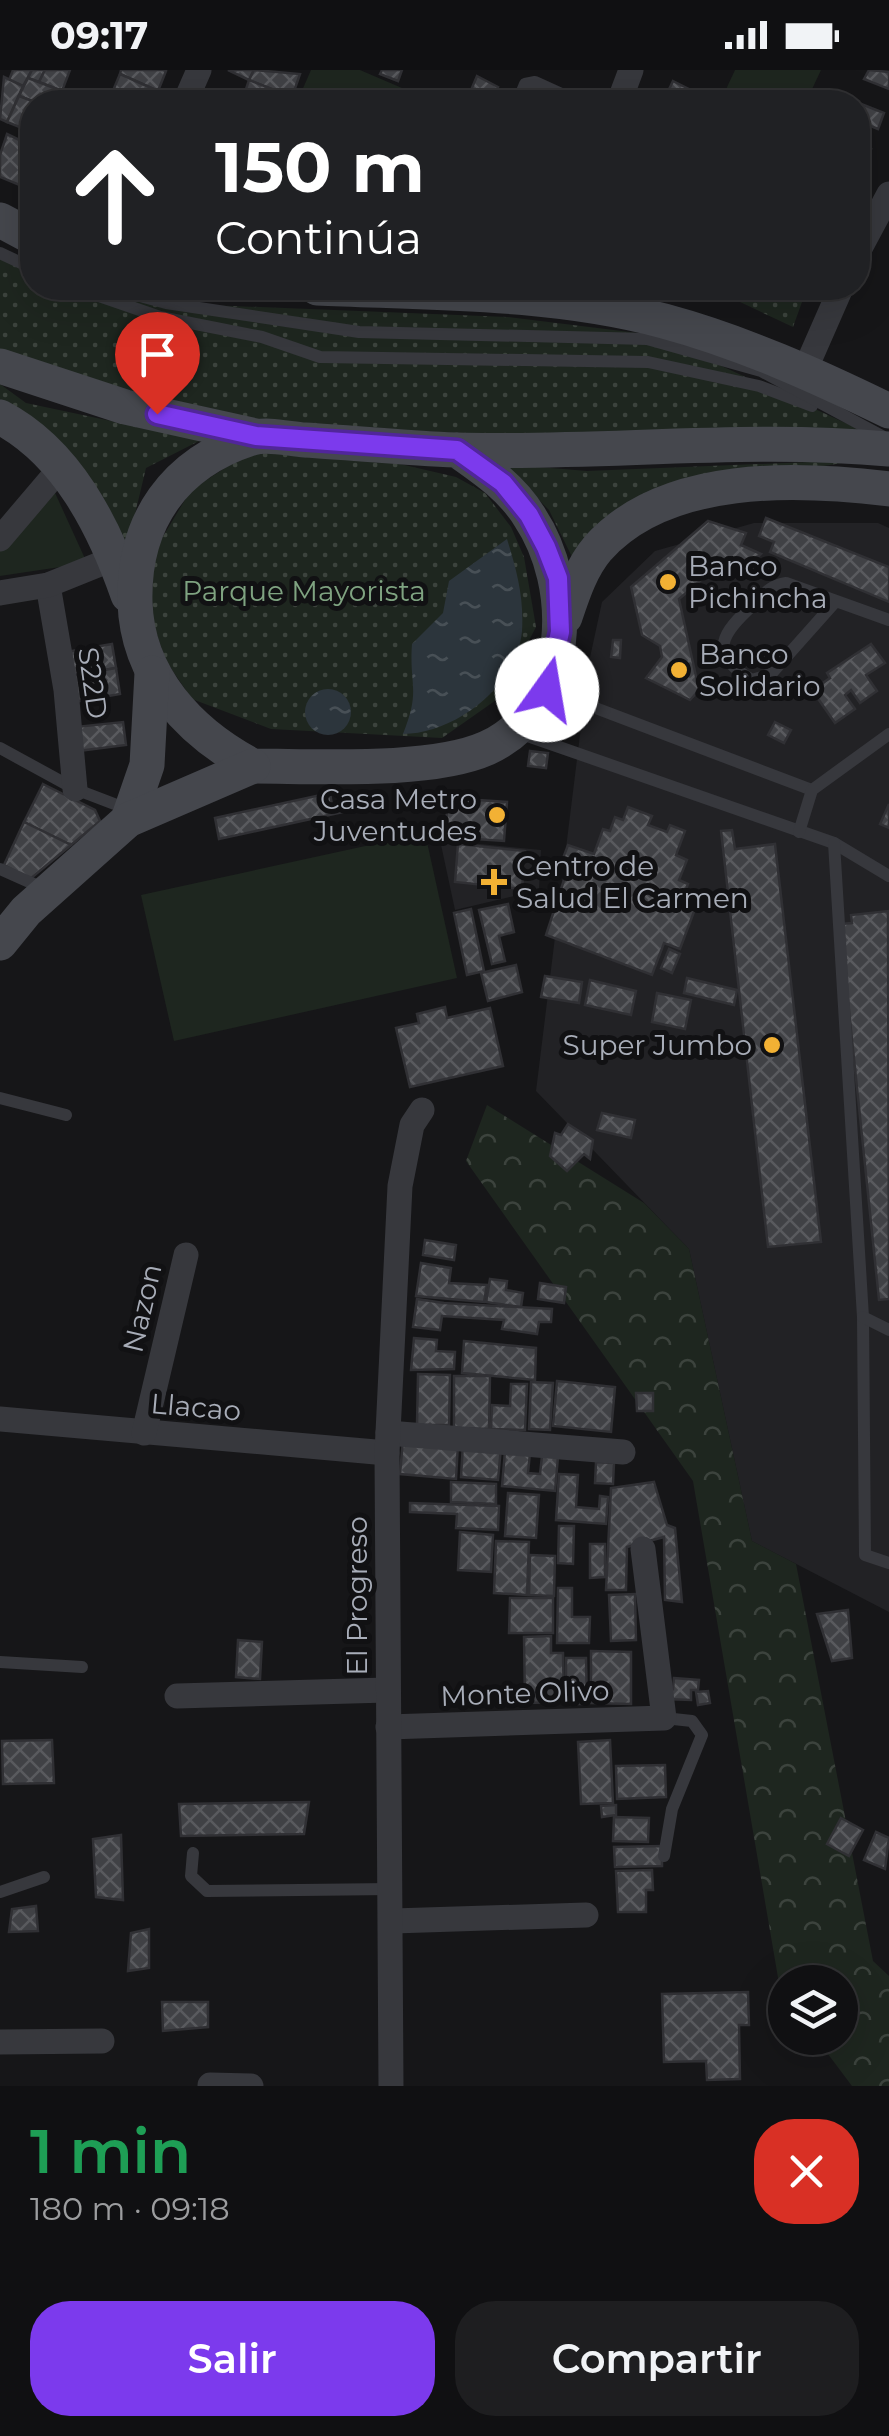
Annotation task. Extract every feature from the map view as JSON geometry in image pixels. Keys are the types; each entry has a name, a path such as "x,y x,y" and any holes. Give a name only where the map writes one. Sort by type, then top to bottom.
{"main road":[{"path":"571,300 663,320 805,370 873,417"},
{"path":"0,366 124,407 256,436 457,450 889,449"},
{"path":"0,417 27,432 62,466 115,558 152,672 176,710 230,754 252,766"},
{"path":"135,615 139,546 153,509 193,466 256,436"},
{"path":"457,450 503,483 529,515 558,578 560,632"},
{"path":"0,943 47,890 130,816 252,766 454,758 488,747 512,731 547,690 560,632 577,583 601,546 662,507 712,489 770,482 889,489"},
{"path":"130,816 147,765 152,672"}],"street":[{"path":"870,230 889,194"},
{"path":"805,370 836,300"},
{"path":"0,539 62,466"},
{"path":"0,593 48,585 115,558"},
{"name":"S22D","path":"48,585 66,690 75,790"},
{"name":"El Progreso","path":"391,2086 388,1443 400,1186 412,1125 422,1110"},
{"name":"Nazon","path":"144,1433 186,1255"},
{"name":"Llacao","path":"0,1419 144,1433 624,1452"},
{"path":"643,1549 664,1718"},
{"path":"177,1696 387,1690"},
{"name":"Monte Olivo","path":"388,1728 664,1718"},
{"path":"392,1921 586,1914"},
{"path":"0,2042 102,2041"},
{"path":"210,2085 251,2086"}],"lane":[{"path":"522,90 525,84 535,82 553,90"},
{"path":"111,300 160,317 262,337 320,357 648,362 760,386 873,417"},
{"path":"155,300 359,332 647,339 761,371 873,417 889,440"},
{"path":"836,601 771,674 752,680 731,663 723,635 772,587 786,583 889,620"},
{"path":"547,690 812,790"},
{"path":"512,731 638,771 834,843 889,876"},
{"path":"799,832 812,790 889,734"},
{"path":"0,748 130,816"},
{"path":"834,843 863,1317 865,1555 889,1563"},
{"path":"0,869 47,890"},
{"path":"0,1098 66,1115"},
{"path":"863,1317 889,1330"},
{"path":"0,1662 82,1667"},
{"path":"664,1718 692,1721 702,1735 672,1809 664,1856"},
{"path":"193,1853 191,1876 207,1890 392,1890"},
{"path":"0,1892 44,1877"}],"shaded area":[{"path":"754,523 878,523 889,528 889,1612 752,1541 689,1249 536,1091 589,662 602,602 655,551"},
{"name":"Centro de Salud El Carmen","path":"440,840 541,850 539,890 455,910"}],"green space":[{"path":"311,70 360,70 407,90 302,90"},
{"path":"735,70 821,70 812,90 726,90"},
{"path":"0,248 20,256 20,300 129,300 507,317 654,335 889,443 577,441 161,414 0,356"},
{"path":"741,300 803,300 793,327"},
{"path":"0,384 26,403 201,440 146,468 125,556 0,409"},
{"name":"Parque Mayorista","path":"259,446 357,454 456,477 485,493 511,527 524,557 536,627 499,698 442,738 271,729 192,699 166,661 148,608 153,553 191,490"},
{"path":"860,460 654,494 575,563 549,510 503,464 587,471"},
{"path":"51,484 87,563 0,576 0,547"},
{"path":"425,833 457,978 174,1041 141,895"},
{"path":"487,1105 644,1203 689,1249 752,1541 796,1564 873,1961 889,1976 889,2086 852,2086 829,2055 858,2055 858,1965 776,1965 693,1481 466,1161"}],"water":[{"path":"507,539 519,585 522,619 518,652 508,671 480,704 462,716 423,732 403,734 413,697 412,644 443,613 449,581"},
{"path":"328,689 344,696 351,712 344,728 328,735 312,728 305,712 312,696"}],"building":[{"path":"13,70 32,70 23,86 9,80"},
{"path":"32,70 45,70 39,82 28,78"},
{"path":"45,70 70,70 62,90 39,82"},
{"path":"121,70 166,71 158,90 120,74"},
{"path":"228,70 254,70 249,80"},
{"path":"254,70 300,74 294,90 274,90 249,80"},
{"path":"382,70 402,70 398,81 380,74"},
{"path":"869,70 889,72 889,89 864,79"},
{"path":"120,74 156,90 113,90"},
{"path":"477,76 498,87 497,90 471,90"},
{"path":"4,77 23,86 7,122 0,119"},
{"path":"28,78 59,90 22,90"},
{"path":"249,80 274,90 246,90"},
{"path":"673,81 691,90 669,90"},
{"path":"19,96 20,96 20,127 7,122"},
{"path":"870,108 884,113 878,129 870,126"},
{"path":"7,134 20,140 20,185 0,177 0,155"},
{"path":"766,518 889,567 889,602 770,552 774,542 759,536"},
{"path":"708,521 746,533 741,545 761,554 744,571 715,568 679,599 699,690 690,700 646,678 662,657 660,646 642,635 631,587"},
{"path":"613,640 621,640 620,658 611,657"},
{"path":"112,644 116,668 70,676 66,652"},
{"path":"871,644 885,663 866,675 877,691 860,703 851,690 845,695 855,709 835,723 812,690 830,678 827,673"},
{"path":"116,668 120,694 74,702 70,676"},
{"path":"123,722 126,745 78,751 75,727"},
{"path":"775,722 791,730 784,743 768,735"},
{"path":"530,751 548,753 546,768 528,766"},
{"path":"43,784 95,810 100,821 71,845 24,822"},
{"path":"330,793 332,805 341,803 343,812 219,839 215,818"},
{"path":"448,798 507,802 504,841 445,837"},
{"path":"889,804 889,828 880,824"},
{"path":"628,807 652,816 648,825 667,832 670,825 685,831 676,855 687,860 679,880 688,884 681,904 695,909 680,949 664,943 652,975 546,935 565,877 557,874 568,845 594,854 603,829 610,831 615,817 623,820"},
{"path":"24,822 71,845 30,879 4,865"},
{"name":"Super Jumbo","path":"732,830 735,849 775,844 821,1242 768,1247 721,831"},
{"path":"458,844 525,851 522,889 455,882"},
{"path":"508,904 514,932 499,936 505,961 492,964 479,910"},
{"path":"471,909 484,971 467,975 454,913"},
{"path":"888,911 889,1299 879,1300 840,924 852,923 851,915"},
{"path":"669,949 680,954 672,973 661,968"},
{"path":"516,965 522,992 488,1001 481,973"},
{"path":"545,976 582,982 579,1003 541,997"},
{"path":"687,978 737,990 734,1005 684,993"},
{"path":"590,980 636,991 631,1015 585,1005"},
{"path":"657,993 691,1000 685,1029 652,1022"},
{"path":"445,1007 447,1018 490,1008 503,1066 410,1087 396,1028 419,1023 417,1014"},
{"path":"602,1113 635,1120 631,1138 597,1130"},
{"path":"568,1124 593,1140 590,1159 584,1154 567,1171 550,1156 555,1133 561,1135"},
{"path":"425,1240 456,1245 454,1260 423,1255"},
{"path":"421,1263 451,1268 449,1283 487,1285 484,1302 416,1296"},
{"path":"490,1279 507,1281 506,1290 523,1293 521,1307 486,1302"},
{"path":"540,1283 566,1287 564,1303 538,1299"},
{"path":"417,1299 552,1309 551,1322 539,1322 537,1334 502,1329 504,1320 442,1316 440,1330 413,1327"},
{"path":"414,1338 437,1340 436,1351 455,1352 454,1369 411,1370"},
{"path":"464,1341 536,1348 535,1380 462,1373"},
{"path":"418,1374 450,1375 449,1425 417,1425"},
{"path":"454,1376 490,1376 489,1429 454,1428"},
{"path":"557,1381 615,1387 611,1432 553,1426"},
{"path":"531,1382 553,1383 550,1430 529,1429"},
{"path":"511,1384 527,1384 525,1430 491,1429 492,1405 510,1406"},
{"path":"636,1393 653,1393 653,1411 637,1411"},
{"path":"403,1440 458,1444 456,1479 400,1474"},
{"path":"463,1443 501,1447 498,1480 461,1477"},
{"path":"505,1451 530,1453 528,1473 540,1474 542,1456 558,1457 555,1491 502,1486"},
{"path":"596,1462 614,1463 613,1484 595,1483"},
{"path":"559,1474 578,1475 576,1507 599,1509 600,1496 608,1497 606,1524 556,1520"},
{"path":"451,1482 496,1484 496,1504 451,1502"},
{"path":"654,1482 667,1525 675,1528 682,1602 665,1600 664,1537 627,1547 626,1590 606,1590 611,1488"},
{"path":"508,1493 539,1495 536,1538 505,1536"},
{"path":"410,1503 499,1506 498,1530 456,1528 457,1514 410,1512"},
{"path":"559,1526 574,1526 573,1564 558,1563"},
{"path":"460,1532 493,1535 491,1572 458,1570"},
{"path":"496,1541 529,1542 527,1595 494,1593"},
{"path":"590,1544 605,1544 605,1577 590,1578"},
{"path":"530,1555 555,1556 554,1596 529,1595"},
{"path":"558,1588 572,1588 572,1617 590,1617 589,1643 557,1643"},
{"path":"635,1594 636,1640 611,1641 609,1595"},
{"path":"510,1598 553,1598 553,1633 509,1633"},
{"path":"848,1610 852,1658 832,1661 817,1614"},
{"path":"551,1636 551,1653 563,1653 564,1702 525,1703 524,1637"},
{"path":"238,1640 262,1642 260,1679 236,1677"},
{"path":"591,1651 631,1652 631,1704 591,1703"},
{"path":"566,1658 586,1658 587,1704 566,1704"},
{"path":"674,1678 699,1680 698,1690 691,1690 691,1700 664,1699 664,1688 673,1689"},
{"path":"708,1691 710,1703 698,1705 696,1692"},
{"path":"52,1740 54,1783 3,1784 2,1741"},
{"path":"610,1740 613,1803 581,1804 578,1742"},
{"path":"665,1765 666,1797 617,1799 616,1766"},
{"path":"309,1802 304,1834 181,1836 179,1804"},
{"path":"616,1805 616,1815 602,1817 601,1806"},
{"path":"614,1817 649,1818 648,1842 613,1841"},
{"path":"841,1818 863,1830 849,1856 827,1844"},
{"path":"876,1832 889,1838 885,1869 864,1860"},
{"path":"121,1835 123,1900 96,1897 93,1839"},
{"path":"662,1846 662,1866 615,1867 614,1847"},
{"path":"652,1870 653,1890 646,1890 646,1912 618,1912 616,1871"},
{"path":"36,1906 38,1931 9,1932 12,1909"},
{"path":"149,1929 149,1968 128,1971 131,1933"},
{"path":"748,1992 749,2025 739,2025 740,2079 707,2080 706,2061 664,2062 662,1994"},
{"path":"162,2002 208,2002 208,2027 163,2031"}],"place":[{"name":"Banco Pichincha","path":"668,582"},
{"name":"Banco Solidario","path":"679,670"},
{"name":"Casa Metro Juventudes","path":"497,815"},
{"name":"Centro de Salud El Carmen","path":"494,882"},
{"name":"Super Jumbo","path":"772,1045"}],"route":[{"path":"157,414 256,436 457,450 503,483 529,515 558,578 560,632 547,690"}]}
